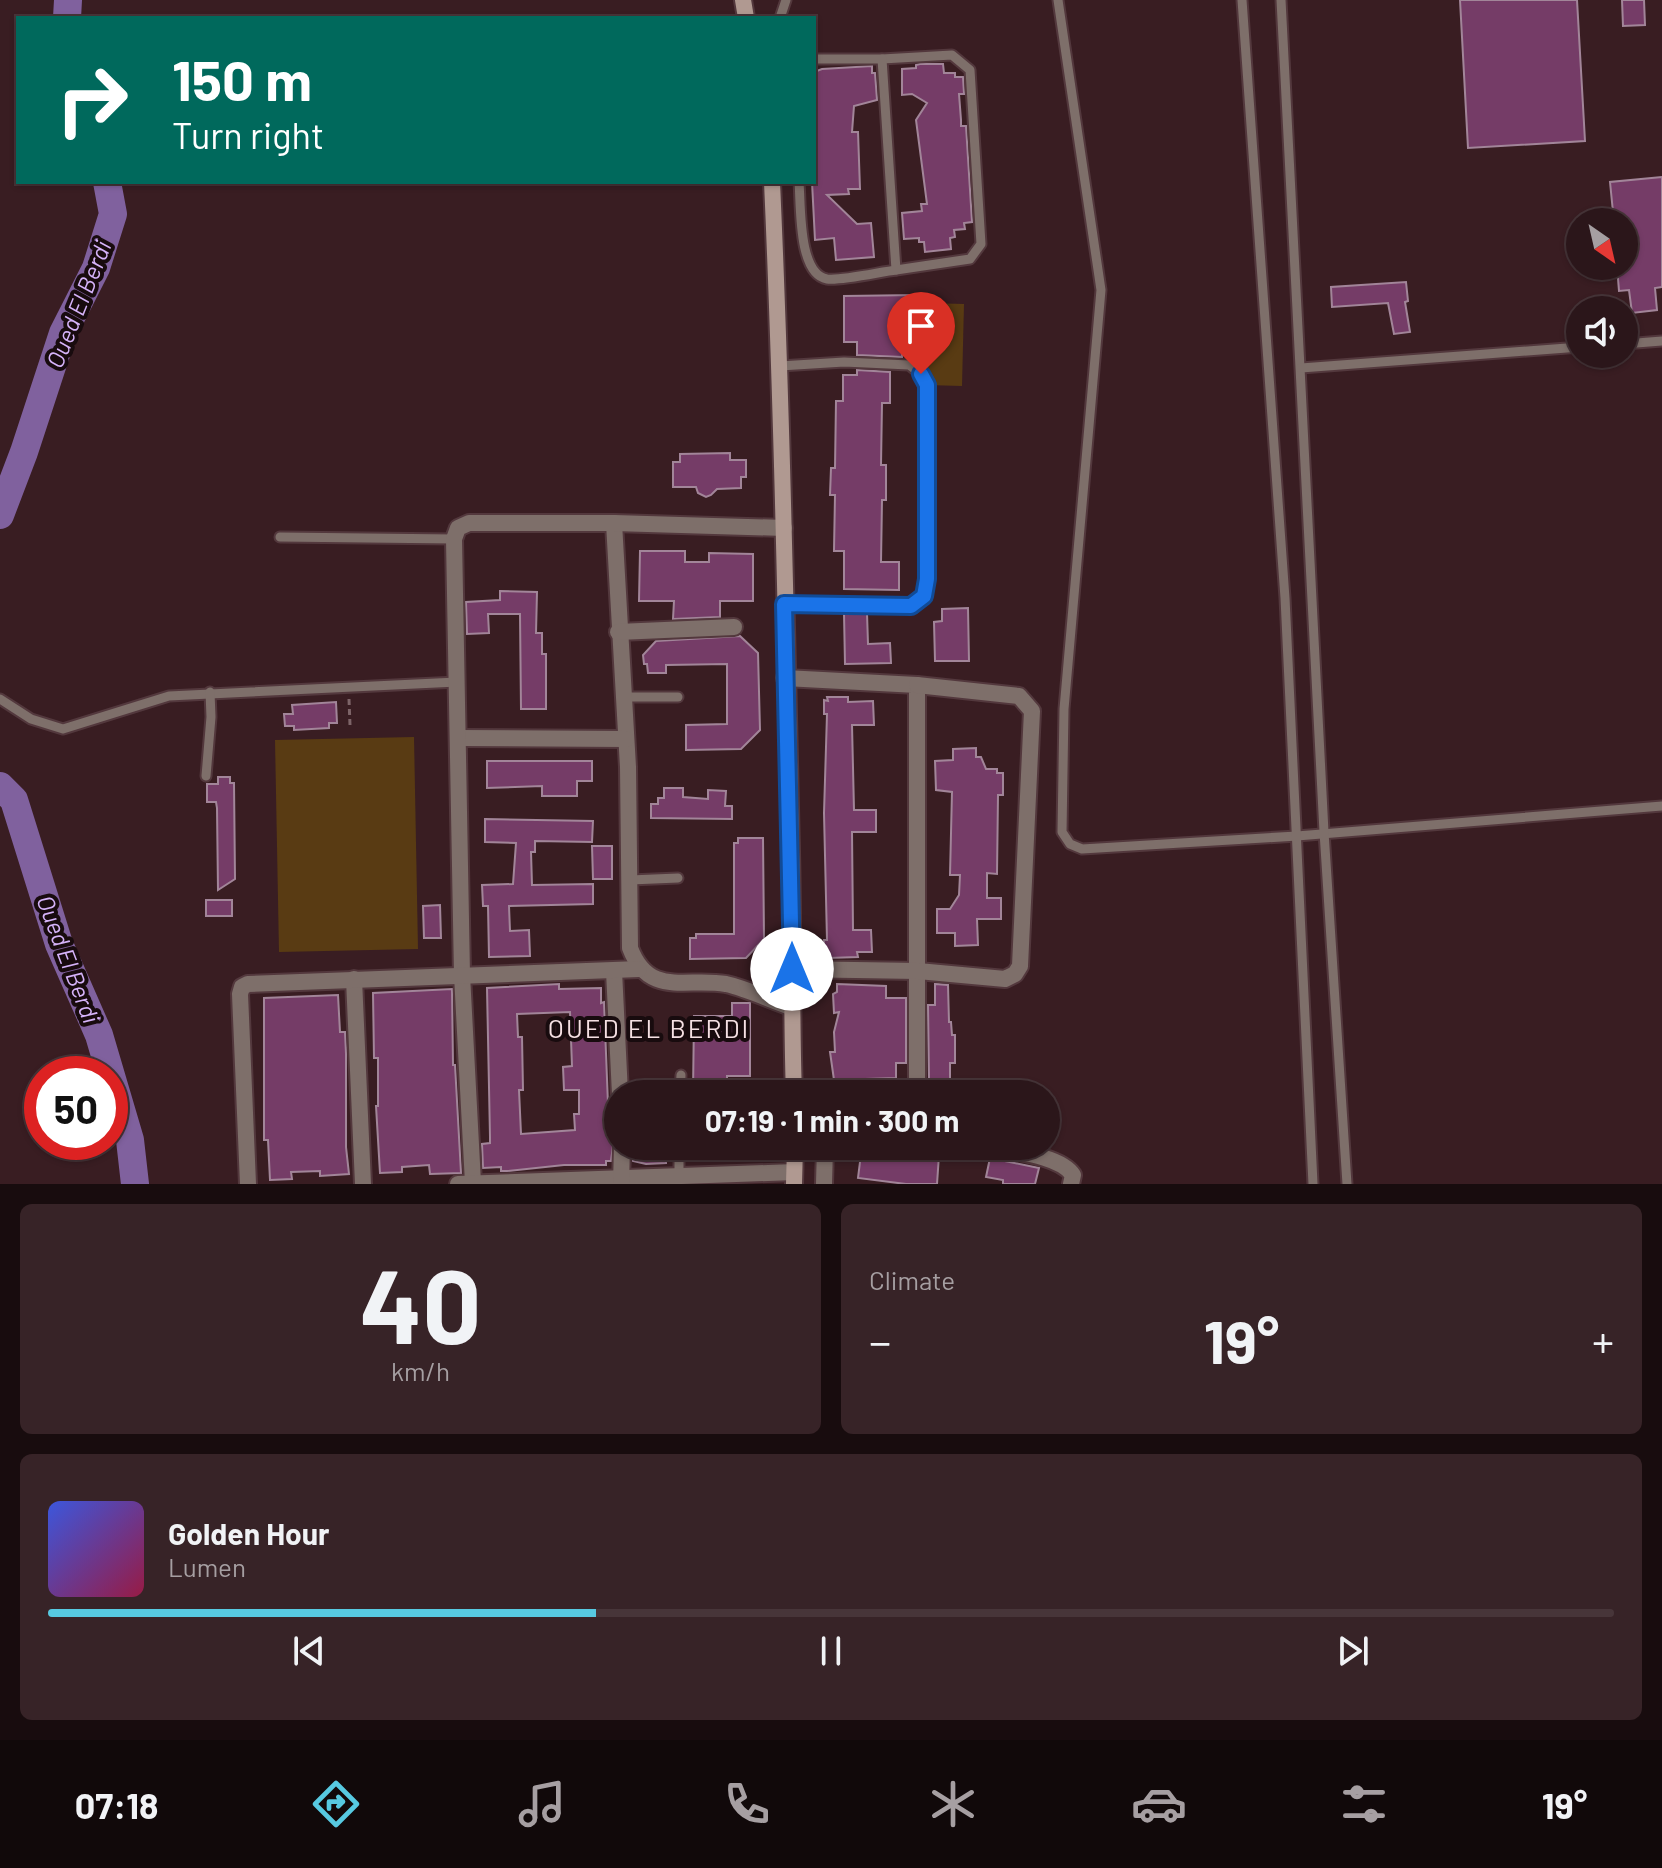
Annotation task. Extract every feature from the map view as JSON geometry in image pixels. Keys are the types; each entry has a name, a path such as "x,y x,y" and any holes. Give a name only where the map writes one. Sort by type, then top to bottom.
{"main road":[{"path":"772,184 784,528 794,1080"}],"street":[{"path":"473,1183 462,975 454,539 458,528 469,523 614,523 784,528"},
{"path":"614,523 626,739 630,948 639,969"},
{"path":"618,632 734,627"},
{"path":"785,678 917,685 1019,696 1032,711 1020,966 1015,974 1005,979 918,971 792,969"},
{"path":"917,685 917,1080"},
{"path":"459,738 626,739"},
{"path":"248,1184 240,994 242,987 248,984 639,969 661,981 723,984 791,1007"},
{"path":"614,971 619,1080"},
{"path":"354,979 363,1184"},
{"path":"622,1160 622,1181"},
{"path":"824,1184 826,1160"},
{"path":"1053,1160 1069,1169 1073,1175 1071,1184"},
{"path":"458,1184 679,1177 794,1178"}],"lane":[{"path":"1058,0 1101,290 1064,709 1062,832 1070,844 1082,849 1297,836 1662,806"},
{"path":"1242,0 1285,598 1313,1184"},
{"path":"1281,0 1324,832 1347,1184"},
{"path":"799,184 806,259 814,272 827,279 970,259 981,244 970,70 952,55 941,54 882,59 816,59"},
{"path":"882,59 896,270"},
{"path":"1638,343 1662,341"},
{"path":"1301,368 1566,348"},
{"path":"780,366 844,362 909,365 921,374 927,385 927,579 924,596 911,606 784,604"},
{"path":"280,537 454,539"},
{"path":"0,699 31,719 63,729 169,696 457,682"},
{"path":"206,776 210,692"},
{"path":"623,697 678,697"},
{"path":"630,880 678,878"},
{"path":"681,1075 681,1080"},
{"path":"679,1160 679,1177"}],"path":[{"path":"349,687 350,725"}],"shaded area":[{"path":"928,303 964,304 962,386 926,385"},
{"path":"414,737 418,949 279,952 275,740"}],"building":[{"path":"1460,0 1577,0 1585,141 1468,148"},
{"path":"1622,0 1644,0 1645,25 1623,26"},
{"path":"920,64 943,64 944,73 963,77 964,94 959,94 961,126 966,126 972,222 964,223 965,229 954,230 955,237 950,238 951,249 925,252 924,242 919,242 919,238 904,239 902,213 922,211 921,204 927,204 916,120 927,103 912,94 902,95 902,69 916,68"},
{"path":"872,66 872,73 875,73 877,100 854,106 852,132 858,132 860,189 848,189 849,194 827,195 857,224 871,223 874,257 836,260 834,238 815,240 812,184 816,184 816,71"},
{"path":"1662,177 1662,287 1655,288 1657,310 1638,312 1638,296 1630,296 1629,290 1619,291 1618,280 1638,280 1638,208 1613,208 1610,182"},
{"path":"1406,282 1408,301 1405,302 1410,332 1394,334 1388,303 1332,307 1331,287"},
{"path":"917,295 917,341 902,341 902,357 857,355 857,342 844,342 844,296"},
{"path":"857,370 890,372 890,403 882,403 881,465 886,465 886,500 882,500 881,562 899,562 899,590 844,589 844,551 834,551 835,495 830,495 831,468 835,468 836,401 843,401 843,375 857,375"},
{"path":"730,453 730,460 746,460 746,477 741,477 741,488 717,489 706,497 698,493 696,487 673,487 673,462 680,462 680,454"},
{"path":"640,551 685,551 685,562 709,562 709,553 753,554 753,601 720,601 720,617 673,619 674,601 639,601"},
{"path":"500,591 537,592 536,633 542,633 542,654 546,654 546,709 521,709 520,614 488,614 489,633 467,634 466,602 500,600"},
{"path":"968,608 969,661 935,661 934,622 942,621 942,609"},
{"path":"844,613 867,613 868,644 890,643 891,663 845,664"},
{"path":"740,636 758,653 760,730 741,749 686,750 686,725 727,724 727,664 666,665 666,673 648,673 643,655 656,641"},
{"path":"827,697 848,697 848,702 873,701 874,725 852,725 854,810 876,810 876,832 852,832 853,930 871,930 872,952 857,952 858,957 828,958 828,954 824,954 824,940 827,940 824,813 827,714 824,714 824,700 828,701"},
{"path":"336,702 337,723 329,723 329,728 294,730 294,726 285,726 284,714 293,714 292,705"},
{"path":"976,748 976,757 981,757 986,769 997,769 997,773 1003,773 1003,795 998,795 997,874 987,873 987,898 1001,898 1001,919 977,919 978,945 955,946 955,933 937,933 937,909 950,909 959,895 960,875 950,875 952,792 936,790 935,761 953,760 953,749"},
{"path":"487,761 592,761 592,781 577,781 577,796 542,796 542,786 487,788"},
{"path":"218,777 230,777 230,783 234,783 235,879 218,890 217,808 216,802 207,802 207,784 218,784"},
{"path":"664,788 683,788 683,797 708,799 708,790 726,791 725,806 732,806 732,819 651,818 651,804 658,804 658,798 664,798"},
{"path":"485,819 593,821 592,842 535,841 535,852 531,852 532,885 593,884 593,904 509,906 510,931 529,930 530,956 489,957 488,906 483,906 482,885 513,884 516,843 485,842"},
{"path":"738,838 763,838 764,939 746,958 690,959 690,938 696,938 696,934 734,934 734,843 738,843"},
{"path":"592,846 612,846 612,879 593,879"},
{"path":"206,900 232,900 232,916 206,916"},
{"path":"440,905 441,938 424,938 423,906"},
{"path":"559,984 559,989 601,988 607,1080 604,1080 604,1160 611,1161 606,1161 606,1165 501,1171 501,1167 483,1168 482,1144 490,1143 487,988","holes":["570,1012 572,1066 563,1067 564,1090 579,1090 579,1114 574,1114 575,1130 521,1134 519,1090 523,1090 522,1037 518,1037 517,1014"]},
{"path":"837,984 886,986 886,998 906,998 906,1063 896,1063 896,1078 834,1080 830,1052 835,1052 834,1032 839,1012 834,1013 833,994 837,992"},
{"path":"935,984 948,985 949,1022 952,1035 955,1035 955,1063 950,1063 950,1079 929,1079 928,1005 935,1005"},
{"path":"452,989 453,1065 461,1173 430,1174 429,1165 402,1167 402,1172 380,1173 376,1106 378,1058 374,1058 373,993"},
{"path":"338,995 340,1032 345,1032 349,1174 320,1176 320,1171 291,1172 292,1179 270,1180 268,1140 264,1140 264,998"},
{"path":"732,1003 750,1003 750,1076 693,1080 694,1016 732,1016"},
{"path":"666,1160 666,1163 646,1164 633,1161"},
{"path":"860,1160 939,1160 937,1184 858,1178"},
{"path":"990,1160 1039,1168 1035,1184 1003,1184 1003,1180 986,1177"}],"waterway":[{"name":"Oued El Berdi","path":"67,16 68,0"},
{"name":"Oued El Berdi","path":"0,515 63,333 96,268 113,214 107,184"},
{"name":"Oued El Berdi","path":"0,786 14,800 59,944 99,1035 130,1140 135,1184"}],"district":[{"name":"OUED EL BERDI","path":"649,1027"}],"route":[{"path":"792,969 784,604 911,606 924,596 927,579 927,385 921,374"}]}
